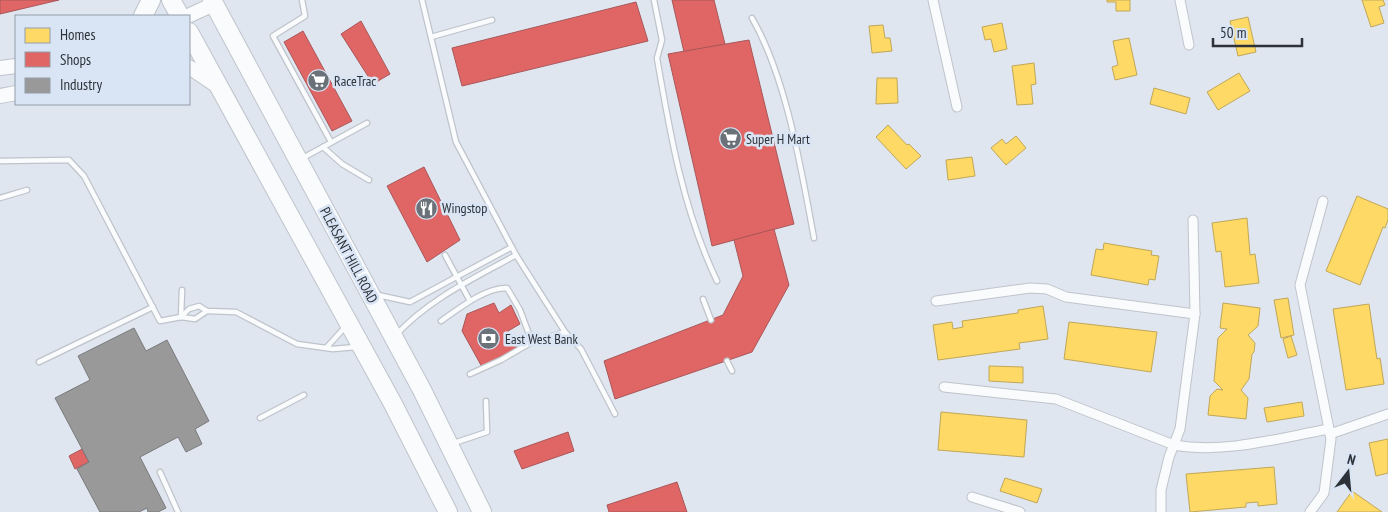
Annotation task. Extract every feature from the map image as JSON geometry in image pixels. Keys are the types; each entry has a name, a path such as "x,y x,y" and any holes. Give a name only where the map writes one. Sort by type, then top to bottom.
{"highway":[{"path":"144,15 151,0"},
{"path":"171,0 179,15"},
{"name":"PLEASANT HILL ROAD","path":"216,1 298,161 449,445 482,512"},
{"path":"190,34 362,346 448,512"}],"street":[{"path":"933,0 957,107"},
{"path":"1180,0 1190,45"},
{"path":"190,15 216,1"},
{"path":"0,68 15,66"},
{"path":"190,68 219,87"},
{"path":"0,96 15,93"},
{"path":"1310,512 1324,493 1329,432 1300,285 1323,201"},
{"path":"1161,512 1161,490 1180,429 1195,314 1193,220"},
{"path":"936,301 1030,288 1047,289 1066,298 1195,314"},
{"path":"944,388 1056,399 1174,444 1194,448 1245,444 1329,432 1388,414"},
{"path":"972,497 1020,512"}],"lane":[{"path":"302,0 306,16 273,36 331,142"},
{"path":"422,0 456,142 516,255 566,332 582,349 615,414"},
{"path":"654,0 662,40 658,58 682,184 702,248 717,280"},
{"path":"752,18 766,42 780,86 814,238"},
{"path":"431,36 492,20"},
{"path":"298,161 367,123"},
{"path":"322,147 342,164 369,180"},
{"path":"0,161 69,160 84,176 160,320 181,317 195,319 206,311"},
{"path":"0,198 27,190"},
{"path":"369,293 410,302 512,246"},
{"path":"445,255 470,301"},
{"path":"393,338 431,302 516,255"},
{"path":"441,321 470,301 499,288 507,288 520,310 532,342"},
{"path":"181,317 182,290"},
{"path":"702,299 711,320"},
{"path":"181,317 190,309 200,306 206,311 236,312 297,344 327,347 362,346"},
{"path":"39,362 153,307"},
{"path":"327,347 349,323"},
{"path":"470,374 501,360 532,342 566,332"},
{"path":"728,361 732,371"},
{"path":"260,418 304,394"},
{"path":"449,445 487,432 486,401"},
{"path":"160,472 178,512"}],"building: Homes":[{"path":"1107,0 1130,0 1130,11 1116,11 1116,2 1107,2"},
{"path":"1362,0 1383,0 1385,5 1379,7 1384,23 1371,27"},
{"path":"1248,17 1256,52 1238,56 1230,21"},
{"path":"1002,23 1007,49 994,52 991,39 985,40 982,27"},
{"path":"883,25 885,38 890,38 892,51 872,53 869,26"},
{"path":"1129,38 1137,75 1115,80 1112,67 1118,65 1113,41"},
{"path":"1034,63 1036,84 1031,85 1033,104 1017,105 1012,66"},
{"path":"1239,73 1250,91 1218,110 1207,92"},
{"path":"877,78 897,78 898,103 876,104"},
{"path":"1154,88 1190,98 1186,114 1150,104"},
{"path":"888,125 907,145 909,144 921,156 906,169 876,137"},
{"path":"1016,136 1026,148 1006,165 991,148 1002,139 1006,144"},
{"path":"972,157 975,176 948,180 946,160"},
{"path":"1357,196 1388,209 1388,220 1385,228 1383,227 1360,285 1326,271"},
{"path":"1247,218 1250,255 1255,254 1259,283 1225,287 1221,251 1216,252 1212,223"},
{"path":"1104,243 1152,251 1151,255 1159,256 1155,280 1149,279 1148,285 1091,275 1096,249 1103,250"},
{"path":"1288,298 1294,335 1281,338 1274,300"},
{"path":"1223,303 1260,308 1258,326 1248,335 1255,343 1254,352 1252,354 1249,379 1241,390 1248,398 1246,419 1208,415 1210,396 1217,389 1223,390 1214,381 1218,338 1227,329 1220,328"},
{"path":"1369,304 1377,359 1380,358 1384,384 1346,390 1333,309"},
{"path":"1043,306 1048,339 1019,343 1020,349 938,360 933,325 952,322 953,329 963,327 962,321 1018,313 1018,310"},
{"path":"1069,322 1157,332 1151,372 1064,359"},
{"path":"1291,336 1297,355 1288,358 1283,339"},
{"path":"989,366 1023,367 1023,383 989,381"},
{"path":"1302,402 1304,416 1267,422 1264,408"},
{"path":"941,412 1027,420 1024,457 938,450"},
{"path":"1388,439 1388,473 1376,476 1369,443"},
{"path":"1274,467 1277,504 1258,506 1258,502 1246,503 1246,507 1190,512 1186,474"},
{"path":"1005,478 1042,489 1037,503 1000,491"},
{"path":"1352,491 1382,512 1337,512"}],"building: Shops":[{"path":"0,0 59,0 0,14"},
{"path":"672,0 714,0 725,44 684,52"},
{"path":"636,2 648,41 462,86 452,48"},
{"path":"361,21 390,74 373,84 341,34"},
{"name":"RaceTrac","path":"303,31 352,121 332,131 284,42"},
{"name":"Super H Mart","path":"749,40 794,224 712,246 668,54"},
{"path":"424,167 460,240 427,262 387,186"},
{"path":"774,229 789,285 752,352 615,399 604,361 723,315 743,276 734,240"},
{"name":"East West Bank","path":"494,303 499,313 511,305 520,324 508,331 517,348 482,367 462,331 467,314"},
{"path":"568,432 574,451 522,469 514,451"},
{"path":"82,449 89,462 75,469 69,456"},
{"path":"677,482 687,512 609,512 607,505"}],"building: Industry":[{"path":"134,328 146,351 167,340 209,421 195,429 202,444 186,452 178,437 140,457 166,508 158,512 148,512 147,508 139,512 100,512 77,469 89,462 55,398 90,380 78,356"}],"place":[{"name":"RaceTrac","path":"318,81"},
{"name":"Super H Mart","path":"730,139"},
{"name":"Wingstop","path":"426,208"},
{"name":"East West Bank","path":"489,339"}]}
